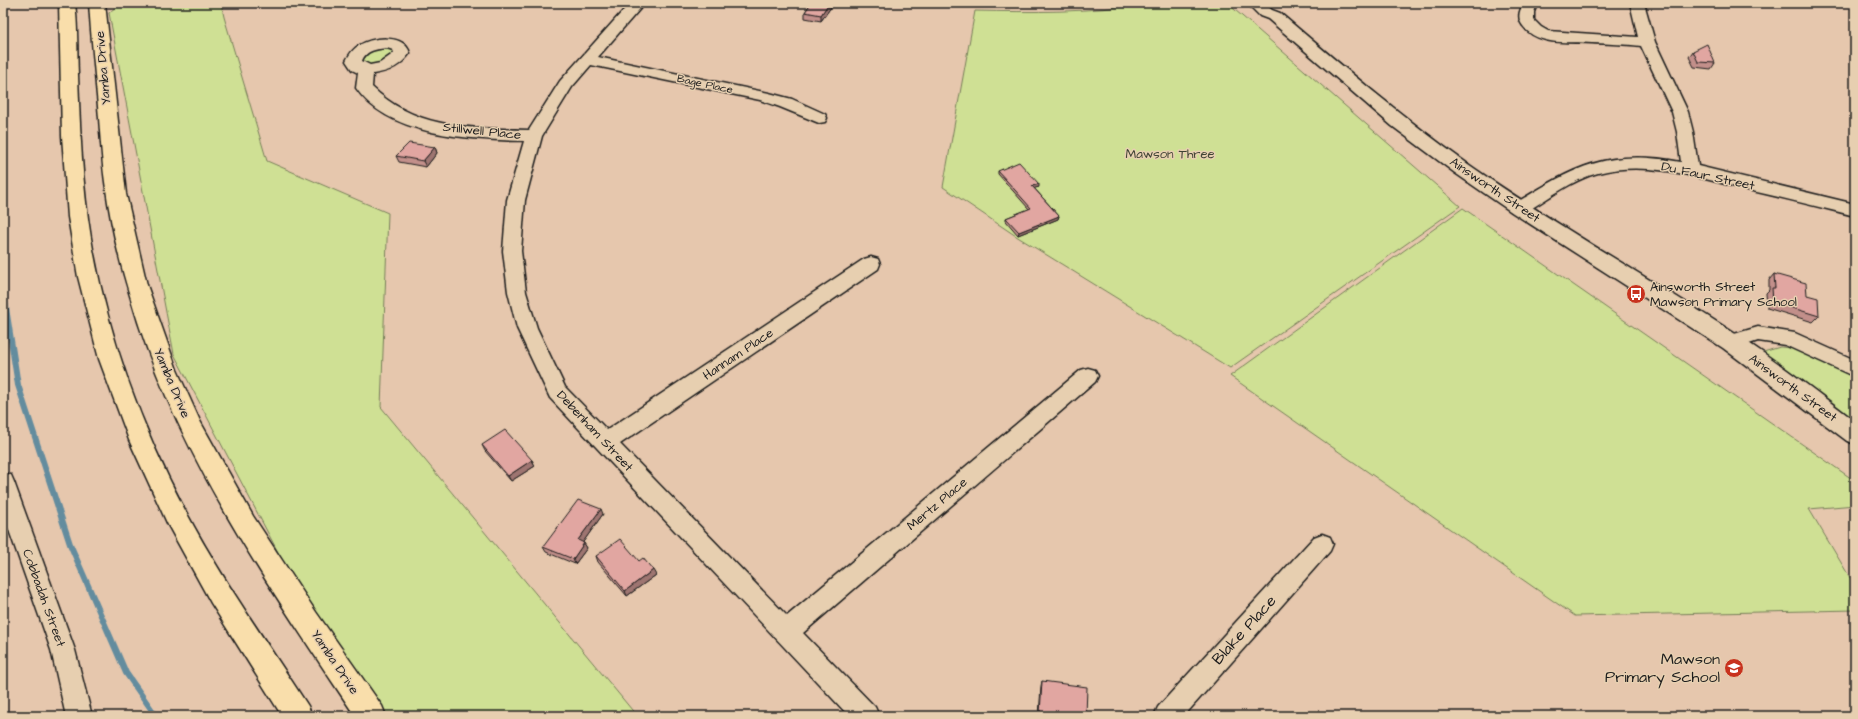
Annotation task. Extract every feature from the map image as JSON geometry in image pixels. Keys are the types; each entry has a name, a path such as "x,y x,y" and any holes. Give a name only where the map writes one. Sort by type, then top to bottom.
{"main road":[{"path":"67,3 71,146 76,205 88,276 102,332 115,374 156,474 196,552 298,716"},
{"name":"Yamba Drive","path":"102,6 116,192 133,272 145,315 161,359 209,464 239,517 274,573 372,716"}],"street":[{"name":"Debenham Street","path":"638,3 589,60 566,84 534,136 516,200 512,251 517,292 527,328 557,392 866,716"},
{"name":"Ainsworth Street","path":"1255,3 1266,13 1270,10 1398,122 1462,169 1520,208 1731,342 1855,434"},
{"path":"1531,3 1526,15 1527,22 1533,29 1543,34 1554,37 1583,37 1647,42"},
{"path":"1638,3 1647,42 1680,112 1685,132 1690,170"},
{"name":"Bage Place","path":"589,60 763,96 786,103 819,118"},
{"name":"Stillwell Place","path":"366,69 364,88 378,102 401,116 436,127 473,133 534,136"},
{"name":"Du Faur Street","path":"1520,208 1575,175 1596,168 1621,164 1651,164 1690,170 1855,210"},
{"name":"Hannam Place","path":"605,443 871,264"},
{"name":"Ainsworth Street","path":"1731,342 1758,334 1788,338 1855,369"},
{"name":"Mertz Place","path":"786,632 1088,376"},
{"name":"Cobbadah Street","path":"3,482 63,650 78,712 77,716"},
{"name":"Blake Place","path":"1167,716 1322,544"}],"green space":[{"path":"120,3 221,3 267,161 388,213 381,407 637,716 364,716 174,354 109,13"},
{"name":"Mawson Three","path":"1147,3 1227,3 1460,206 1230,368 1016,236 943,187 975,11 1039,12 1083,10 1104,9"},
{"path":"388,48 393,52 393,55 382,63 374,65 362,61 362,56 369,50"},
{"path":"1463,208 1855,481 1855,505 1809,509 1855,586 1855,610 1575,616 1230,376"},
{"path":"1780,347 1803,349 1855,375 1855,424 1760,353"}],"building":[{"path":"811,3 829,3 821,15 805,12"},
{"path":"1707,44 1715,63 1698,62 1693,51"},
{"path":"409,143 435,147 423,161 396,156"},
{"path":"1019,162 1039,184 1032,186 1059,216 1019,232 1006,218 1031,208 998,171"},
{"path":"1774,274 1806,283 1807,295 1818,298 1819,316 1773,302 1772,288 1775,288"},
{"path":"505,430 532,460 508,476 482,445"},
{"path":"578,500 601,509 578,540 584,543 573,559 543,547"},
{"path":"620,539 639,561 643,558 653,570 625,591 596,556"},
{"path":"1042,681 1087,687 1086,716 1066,716 1040,713"}],"waterway":[{"path":"3,285 7,309"},
{"path":"6,308 18,385 70,544 126,673 156,716"}],"place":[{"name":"Ainsworth Street Mawson Primary School","path":"1636,294"},
{"name":"Mawson Primary School","path":"1734,668"}]}
